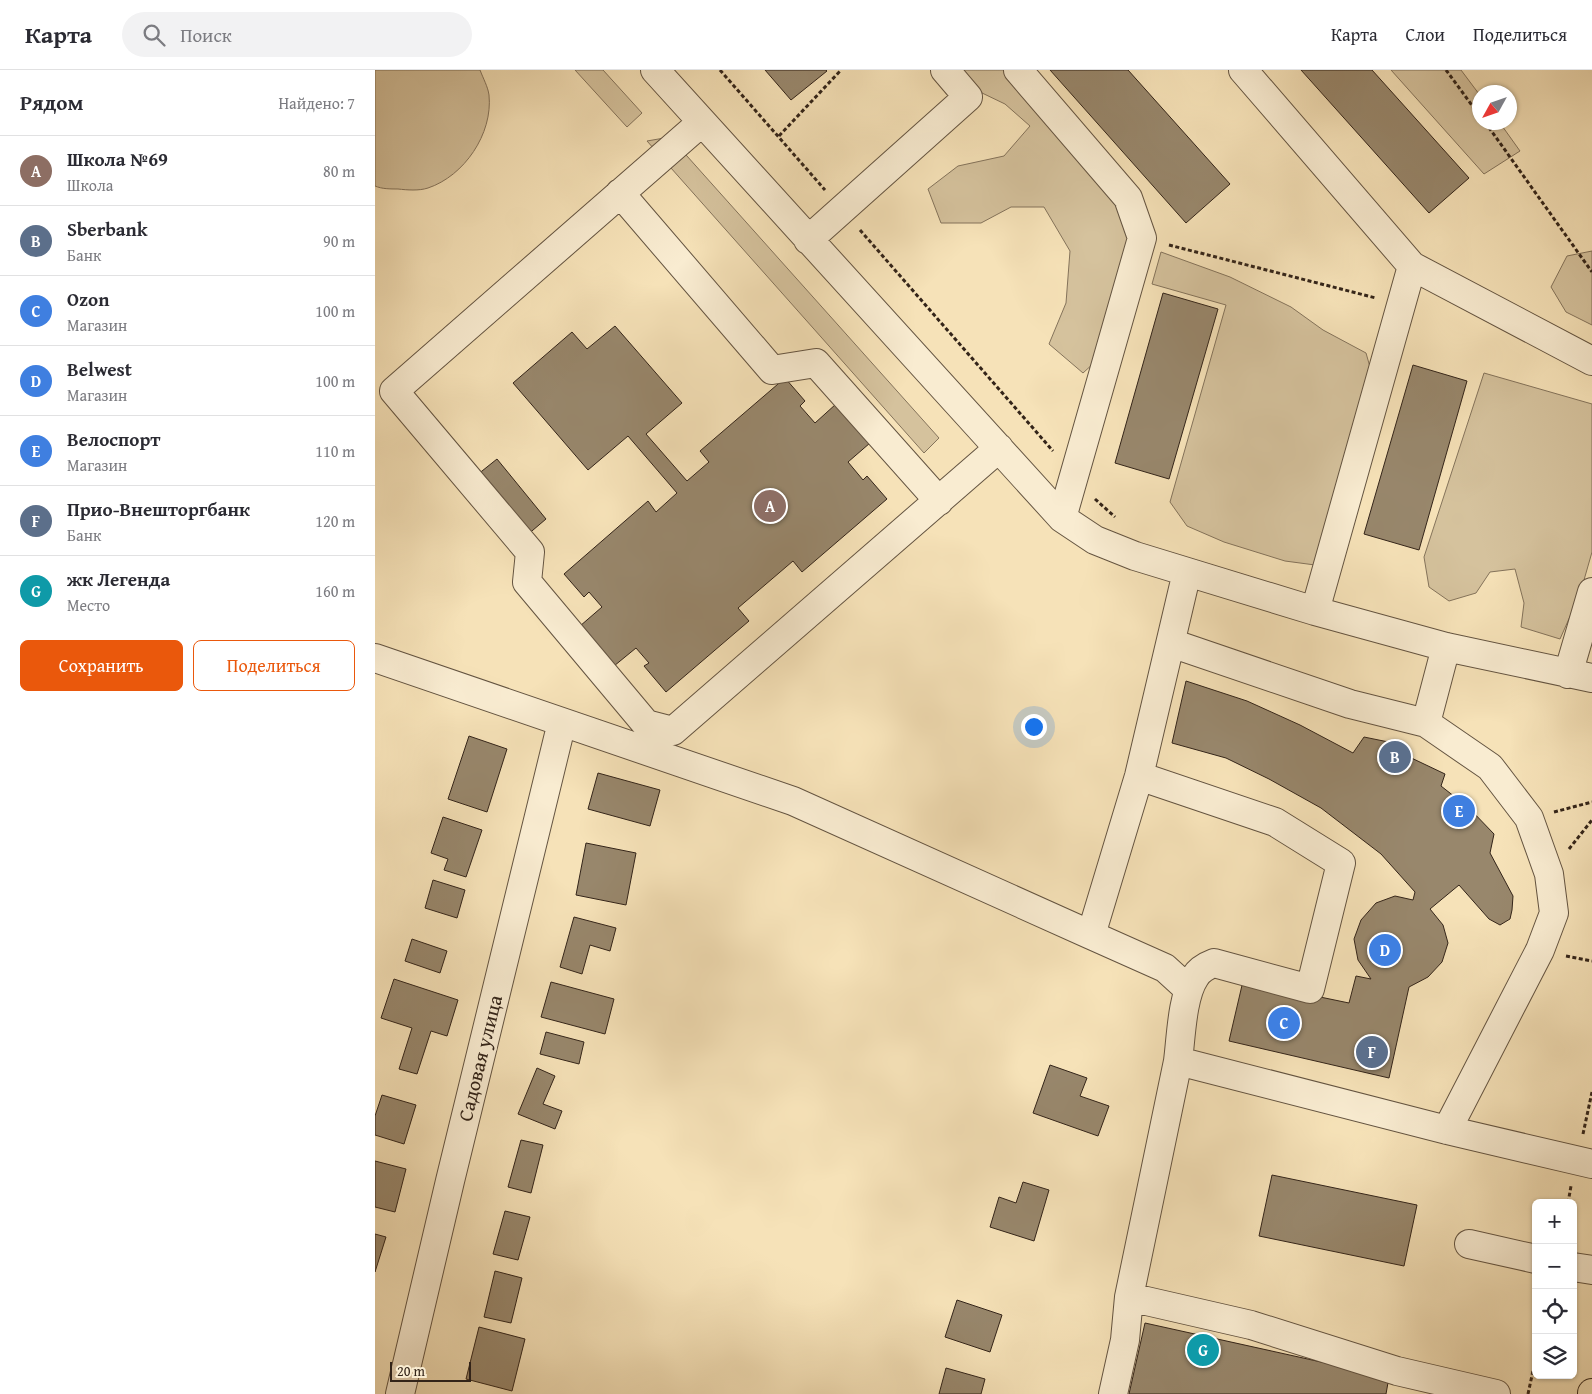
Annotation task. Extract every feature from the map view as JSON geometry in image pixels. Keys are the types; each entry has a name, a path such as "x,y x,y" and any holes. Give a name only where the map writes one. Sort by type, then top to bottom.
{"street":[{"path":"655,70 1061,518 1095,540 1135,556 1315,611 1446,647 1580,676 1592,592"},
{"path":"808,240 969,97 945,70"},
{"path":"1018,70 1127,198 1142,238 1061,518"},
{"path":"1243,70 1412,266 1592,361"},
{"path":"702,122 394,391 529,552 527,582 646,724 673,731 999,448"},
{"path":"620,193 772,370 816,363 939,501"},
{"path":"1315,611 1412,266"},
{"path":"1091,935 1139,776 1187,572"},
{"path":"1171,642 1350,704 1426,723 1490,767 1529,818 1549,874 1554,913 1541,950 1447,1130"},
{"path":"1426,723 1446,647"},
{"path":"375,658 793,801 1165,968 1187,989"},
{"name":"Садовая улица","path":"400,1394 562,722"},
{"path":"1113,1394 1125,1340 1129,1297 1178,1061 1187,989 1196,975 1205,967 1214,963 1310,989 1341,863 1275,822 1139,776"},
{"path":"1178,1061 1447,1130 1592,1164"},
{"path":"1469,1244 1532,1258"},
{"path":"1577,1268 1592,1270"},
{"path":"1129,1297 1251,1325 1395,1382 1497,1394"}],"path":[{"path":"779,136 841,70"},
{"path":"1446,70 1472,105"},
{"path":"1491,130 1592,272"},
{"path":"1142,238 1401,304"},
{"path":"1529,818 1592,802"},
{"path":"1528,1394 1532,1376"}],"shaded area":[{"path":"375,70 480,70 489,95 489,110 486,124 481,138 464,164 441,182 428,188 417,190 386,189 375,186"},
{"path":"575,70 603,70 642,113 627,127"},
{"path":"961,70 1004,70 1121,205 1129,235 1095,362 1083,373 1049,344 1066,303 1070,251 1044,207 1011,207 981,223 941,223 928,189 958,166 1004,156 1030,126 1005,104 980,92"},
{"path":"1391,70 1461,70 1472,85 1472,130 1505,130 1520,151 1484,174"},
{"path":"670,137 939,438 924,453 647,141"},
{"path":"1592,251 1592,325 1566,312 1551,287 1567,256"},
{"path":"1161,252 1230,277 1291,307 1323,330 1366,353 1372,374 1315,565 1285,561 1224,542 1187,526 1170,502 1226,305 1152,284"},
{"path":"1484,373 1592,404 1592,552 1580,594 1560,639 1521,627 1524,603 1515,569 1490,572 1476,593 1449,601 1429,587 1424,557"}],"building":[{"path":"765,70 826,70 827,71 791,100"},
{"path":"1050,70 1128,70 1230,184 1186,223"},
{"path":"1301,70 1372,70 1469,178 1429,213"},
{"path":"1163,293 1218,309 1169,479 1115,463"},
{"path":"615,326 682,403 646,434 687,481 709,462 700,451 785,378 805,401 800,406 815,423 836,404 870,443 848,462 863,480 867,476 887,499 802,572 793,561 738,608 749,621 666,692 644,666 649,663 636,648 614,666 580,626 602,607 589,592 584,597 564,574 648,501 656,512 677,493 628,436 588,470 513,383 572,332 587,349"},
{"path":"1413,365 1467,381 1419,550 1364,534"},
{"path":"497,459 546,519 526,536 477,475"},
{"path":"1186,681 1247,701 1300,725 1353,753 1364,737 1408,746 1403,754 1445,774 1441,786 1469,808 1494,834 1490,853 1513,896 1510,919 1500,925 1489,919 1459,885 1430,909 1443,925 1448,943 1442,962 1428,977 1409,987 1389,1078 1229,1041 1243,981 1349,1003 1356,976 1371,979 1358,960 1354,939 1361,920 1376,903 1395,896 1413,900 1415,892 1381,854 1321,808 1226,758 1172,743"},
{"path":"469,736 507,749 487,812 448,799"},
{"path":"598,773 660,790 650,826 588,809"},
{"path":"443,817 482,830 466,877 444,870 448,859 431,853"},
{"path":"586,843 636,853 626,905 576,895"},
{"path":"433,880 465,890 457,918 425,908"},
{"path":"574,917 616,928 610,951 590,945 582,974 560,967"},
{"path":"412,939 447,951 440,973 405,961"},
{"path":"394,979 458,1000 447,1036 431,1031 417,1074 399,1069 412,1028 381,1018"},
{"path":"551,982 614,999 605,1034 541,1017"},
{"path":"546,1032 584,1042 579,1064 540,1054"},
{"path":"1050,1065 1087,1078 1080,1096 1109,1106 1098,1136 1033,1113"},
{"path":"537,1068 555,1076 543,1104 562,1111 555,1129 518,1114"},
{"path":"382,1095 416,1105 404,1144 375,1135 375,1116"},
{"path":"521,1140 543,1145 531,1193 508,1187"},
{"path":"375,1161 406,1169 395,1212 375,1207"},
{"path":"1272,1175 1417,1205 1404,1266 1259,1236"},
{"path":"1023,1182 1049,1190 1034,1241 990,1227 999,1197 1016,1203"},
{"path":"505,1211 530,1217 518,1260 493,1254"},
{"path":"375,1234 386,1237 375,1272"},
{"path":"495,1271 522,1278 511,1323 484,1317"},
{"path":"957,1300 1002,1315 990,1352 945,1337"},
{"path":"1145,1323 1389,1377 1386,1394 1129,1394"},
{"path":"479,1327 525,1339 512,1391 466,1379"},
{"path":"946,1368 985,1379 981,1394 939,1394"}],"place":[{"name":"Школа №69","path":"770,506"},
{"name":"Sberbank","path":"1395,757"},
{"name":"Велоспорт","path":"1459,811"},
{"name":"Belwest","path":"1385,950"},
{"name":"Ozon","path":"1284,1023"},
{"name":"Прио-Внешторгбанк","path":"1372,1052"},
{"name":"жк Легенда","path":"1203,1350"}]}
